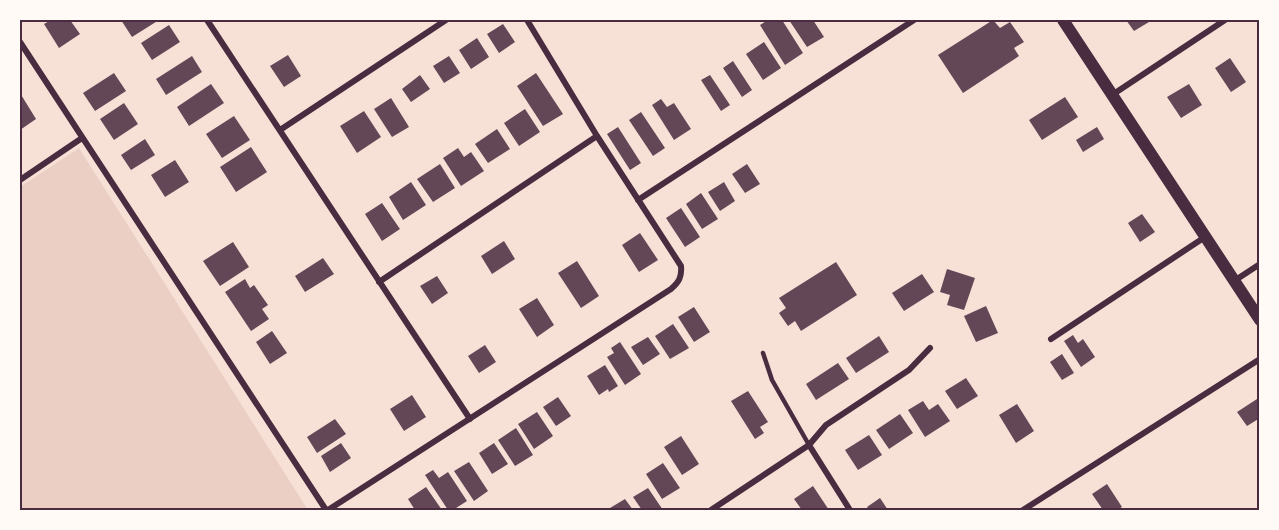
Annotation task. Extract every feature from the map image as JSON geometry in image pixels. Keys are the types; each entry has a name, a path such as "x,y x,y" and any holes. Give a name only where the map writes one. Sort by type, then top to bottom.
{"main road":[{"path":"1063,20 1260,320"}],"street":[{"path":"207,20 470,419"},
{"path":"280,130 446,20"},
{"path":"20,42 327,510 678,283 681,266 597,136 527,20"},
{"path":"638,200 914,20"},
{"path":"1113,95 1225,20"},
{"path":"379,282 597,136"},
{"path":"20,180 82,138"},
{"path":"1051,339 1206,237"},
{"path":"1234,281 1260,264"},
{"path":"711,510 809,445 826,425 909,370 930,348"},
{"path":"1023,510 1260,359"},
{"path":"809,445 850,510"}],"lane":[{"path":"763,353 772,380 809,445"}],"shaded area":[{"path":"79,148 308,510 20,510 20,187"}],"building":[{"path":"51,20 70,20 80,34 59,48 44,24"},
{"path":"121,20 159,20 132,37"},
{"path":"768,20 782,20 803,53 785,65 760,25"},
{"path":"789,20 813,20 824,37 807,47"},
{"path":"993,20 1000,28 1010,22 1024,42 1014,48 1019,56 963,93 938,55"},
{"path":"1126,20 1148,20 1149,22 1134,31"},
{"path":"503,24 515,42 499,53 487,34"},
{"path":"169,25 180,42 152,60 141,43"},
{"path":"477,38 489,57 471,69 459,50"},
{"path":"764,42 781,68 763,80 746,54"},
{"path":"288,55 301,76 284,87 270,66"},
{"path":"192,56 202,72 166,95 156,79"},
{"path":"449,56 460,73 444,83 433,66"},
{"path":"1230,58 1246,82 1231,92 1215,68"},
{"path":"733,61 752,90 742,97 723,68"},
{"path":"114,73 126,91 95,111 83,93"},
{"path":"536,73 563,114 543,126 517,86"},
{"path":"420,75 430,89 411,102 402,89"},
{"path":"710,75 730,105 721,111 701,80"},
{"path":"211,84 224,103 189,126 177,107"},
{"path":"1189,84 1202,105 1181,118 1167,97"},
{"path":"20,93 36,119 20,130"},
{"path":"1065,97 1078,117 1042,140 1029,120"},
{"path":"391,98 409,127 392,137 374,109"},
{"path":"661,99 667,107 674,103 691,129 674,140 652,105"},
{"path":"124,103 138,124 114,140 100,119"},
{"path":"525,109 540,132 519,146 504,123"},
{"path":"364,111 381,137 357,153 340,126"},
{"path":"641,112 665,148 653,156 629,120"},
{"path":"234,116 250,140 222,158 206,134"},
{"path":"618,127 641,163 630,170 607,134"},
{"path":"1097,127 1104,139 1083,152 1076,140"},
{"path":"497,129 510,149 488,163 475,144"},
{"path":"145,139 155,155 131,170 121,155"},
{"path":"251,147 267,172 236,192 220,167"},
{"path":"458,148 464,157 471,152 484,171 461,186 443,158"},
{"path":"175,160 189,182 165,197 151,175"},
{"path":"440,164 455,188 433,202 417,179"},
{"path":"747,164 760,184 745,193 732,174"},
{"path":"411,182 426,205 403,220 389,197"},
{"path":"724,182 735,201 720,211 708,192"},
{"path":"701,193 718,219 702,229 686,204"},
{"path":"382,203 400,229 382,241 365,214"},
{"path":"681,208 700,237 685,247 666,218"},
{"path":"1142,214 1155,232 1140,242 1128,223"},
{"path":"640,233 658,260 639,272 622,245"},
{"path":"504,241 515,259 492,274 481,256"},
{"path":"233,242 249,267 220,286 203,261"},
{"path":"323,258 334,274 305,292 295,276"},
{"path":"577,261 599,296 581,308 558,273"},
{"path":"836,262 857,295 801,331 795,321 788,326 779,313 786,308 779,298"},
{"path":"947,269 975,278 964,310 947,305 950,295 940,292"},
{"path":"922,274 934,292 904,311 892,293"},
{"path":"437,276 448,293 432,304 420,286"},
{"path":"245,279 250,288 254,285 268,305 262,309 269,319 251,331 225,292"},
{"path":"537,298 554,325 537,337 519,309"},
{"path":"986,306 998,333 976,342 964,316"},
{"path":"694,307 710,332 694,342 678,317"},
{"path":"673,324 689,348 670,359 655,336"},
{"path":"272,331 287,353 270,364 256,342"},
{"path":"1073,335 1078,343 1083,339 1095,357 1081,367 1064,341"},
{"path":"879,336 889,352 856,373 846,358"},
{"path":"648,337 660,354 643,365 631,347"},
{"path":"620,342 641,374 625,385 607,357 614,353 611,348"},
{"path":"485,345 496,362 479,373 468,356"},
{"path":"1062,354 1074,373 1062,380 1050,362"},
{"path":"838,363 849,379 816,400 806,384"},
{"path":"605,365 618,386 599,395 587,376"},
{"path":"966,378 978,396 957,409 945,391"},
{"path":"748,391 768,422 760,427 764,433 755,439 731,401"},
{"path":"412,395 426,417 404,431 390,409"},
{"path":"558,397 571,416 556,426 543,407"},
{"path":"1257,399 1260,403 1260,418 1247,426 1237,412"},
{"path":"923,401 929,410 938,404 950,421 925,437 908,410"},
{"path":"1017,404 1034,431 1016,443 999,415"},
{"path":"537,412 553,436 534,449 518,424"},
{"path":"900,414 913,433 889,449 876,430"},
{"path":"335,419 346,434 317,453 307,437"},
{"path":"516,428 533,455 515,466 498,440"},
{"path":"869,435 882,455 858,470 845,450"},
{"path":"681,436 699,464 682,475 664,447"},
{"path":"341,443 351,458 330,472 321,456"},
{"path":"494,443 508,464 492,474 479,453"},
{"path":"469,462 488,491 474,501 454,471"},
{"path":"663,463 680,488 662,499 646,474"},
{"path":"433,470 439,478 448,472 467,501 453,510 448,510 425,475"},
{"path":"1107,484 1122,507 1117,510 1103,510 1092,494"},
{"path":"813,486 829,510 802,510 794,499"},
{"path":"426,487 442,510 415,510 408,499"},
{"path":"648,488 663,510 642,510 633,497"},
{"path":"880,498 888,510 869,510 867,507"},
{"path":"625,499 633,510 611,510 610,508"}]}
